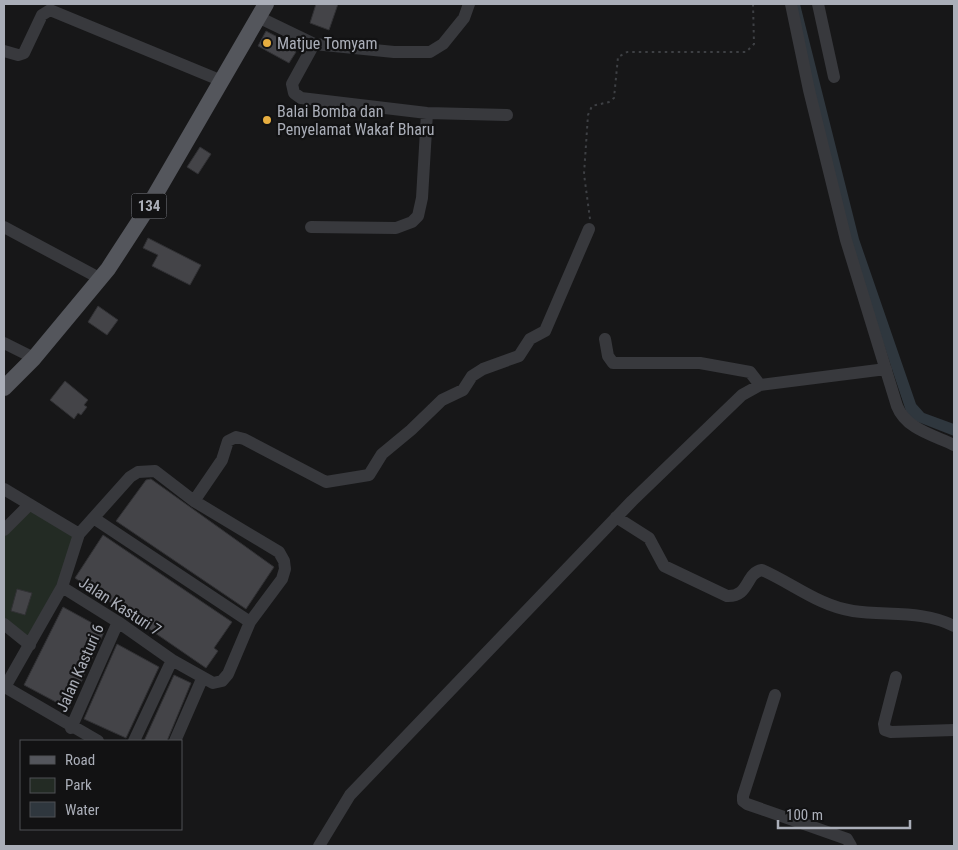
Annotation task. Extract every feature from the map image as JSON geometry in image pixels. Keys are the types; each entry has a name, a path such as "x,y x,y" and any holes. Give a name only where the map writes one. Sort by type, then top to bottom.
{"main road":[{"name":"134","path":"4,388 34,358 101,279 147,209 262,10"}],"street":[{"path":"262,10 314,44 394,52 430,52 443,44 464,18 469,4"},
{"path":"791,4 809,90 846,240 897,406 905,420 954,445"},
{"path":"818,4 834,77"},
{"path":"4,51 18,55 24,53 42,15 50,10 222,81"},
{"path":"314,44 294,80 292,89 297,96 305,99 427,113 507,115"},
{"path":"311,226 396,228 412,222 418,216 422,198 427,113"},
{"path":"4,227 101,279"},
{"path":"194,501 222,460 225,445 234,438 244,439 326,482 369,475 382,454 411,430 442,400 463,390 472,376 483,368 519,356 530,339 545,331 589,229"},
{"path":"605,339 608,356 613,363 700,363 750,372 760,385"},
{"path":"4,343 34,358"},
{"path":"319,846 350,795 616,517 742,395 760,385 886,369"},
{"path":"62,587 79,534 130,477 146,470 155,471 194,501 279,552 286,569 282,579 250,622 228,674 222,681 213,683 202,679 175,740"},
{"path":"4,489 79,534"},
{"path":"4,530 29,505"},
{"path":"616,517 650,538 664,566 727,596 738,595 743,592 755,573 762,570 807,595 834,606 852,611 924,616 943,620 954,626"},
{"path":"95,518 250,622"},
{"name":"Jalan Kasturi 7","path":"96,740 4,689 62,587 118,622 202,679"},
{"name":"Jalan Kasturi 6","path":"72,728 118,622"},
{"path":"4,624 30,645"},
{"path":"134,740 172,660"},
{"path":"896,677 884,724 885,730 890,732 954,730"},
{"path":"775,695 742,796 743,801 847,839 851,846"}],"path":[{"path":"589,229 584,174 588,115 592,106 609,102 614,98 618,57 627,52 746,52 754,44 752,4"}],"green space":[{"path":"29,505 79,534 30,645 4,624 4,530"}],"water":[{"path":"794,4 800,4 859,239 916,404 924,413 954,424 954,436 913,420 906,411 848,237"}],"building":[{"path":"316,4 338,4 329,30 310,23"},
{"path":"266,31 287,42 285,46 296,52 289,63 258,46"},
{"path":"200,147 211,154 198,174 187,167"},
{"path":"148,238 201,265 190,285 152,266 158,255 143,248"},
{"path":"98,306 118,320 107,335 88,322"},
{"path":"65,381 88,400 84,405 87,407 81,415 78,413 74,419 50,400"},
{"path":"151,479 274,567 246,609 116,521 146,480"},
{"path":"103,535 232,622 214,648 218,651 206,668 75,578"},
{"path":"17,589 32,593 25,615 11,611"},
{"path":"63,607 105,630 69,709 24,685"},
{"path":"117,644 159,667 126,738 84,719"},
{"path":"174,675 191,683 167,740 144,740"}],"place":[{"name":"Matjue Tomyam","path":"267,43"},
{"name":"Balai Bomba dan Penyelamat Wakaf Bharu","path":"267,120"}]}
